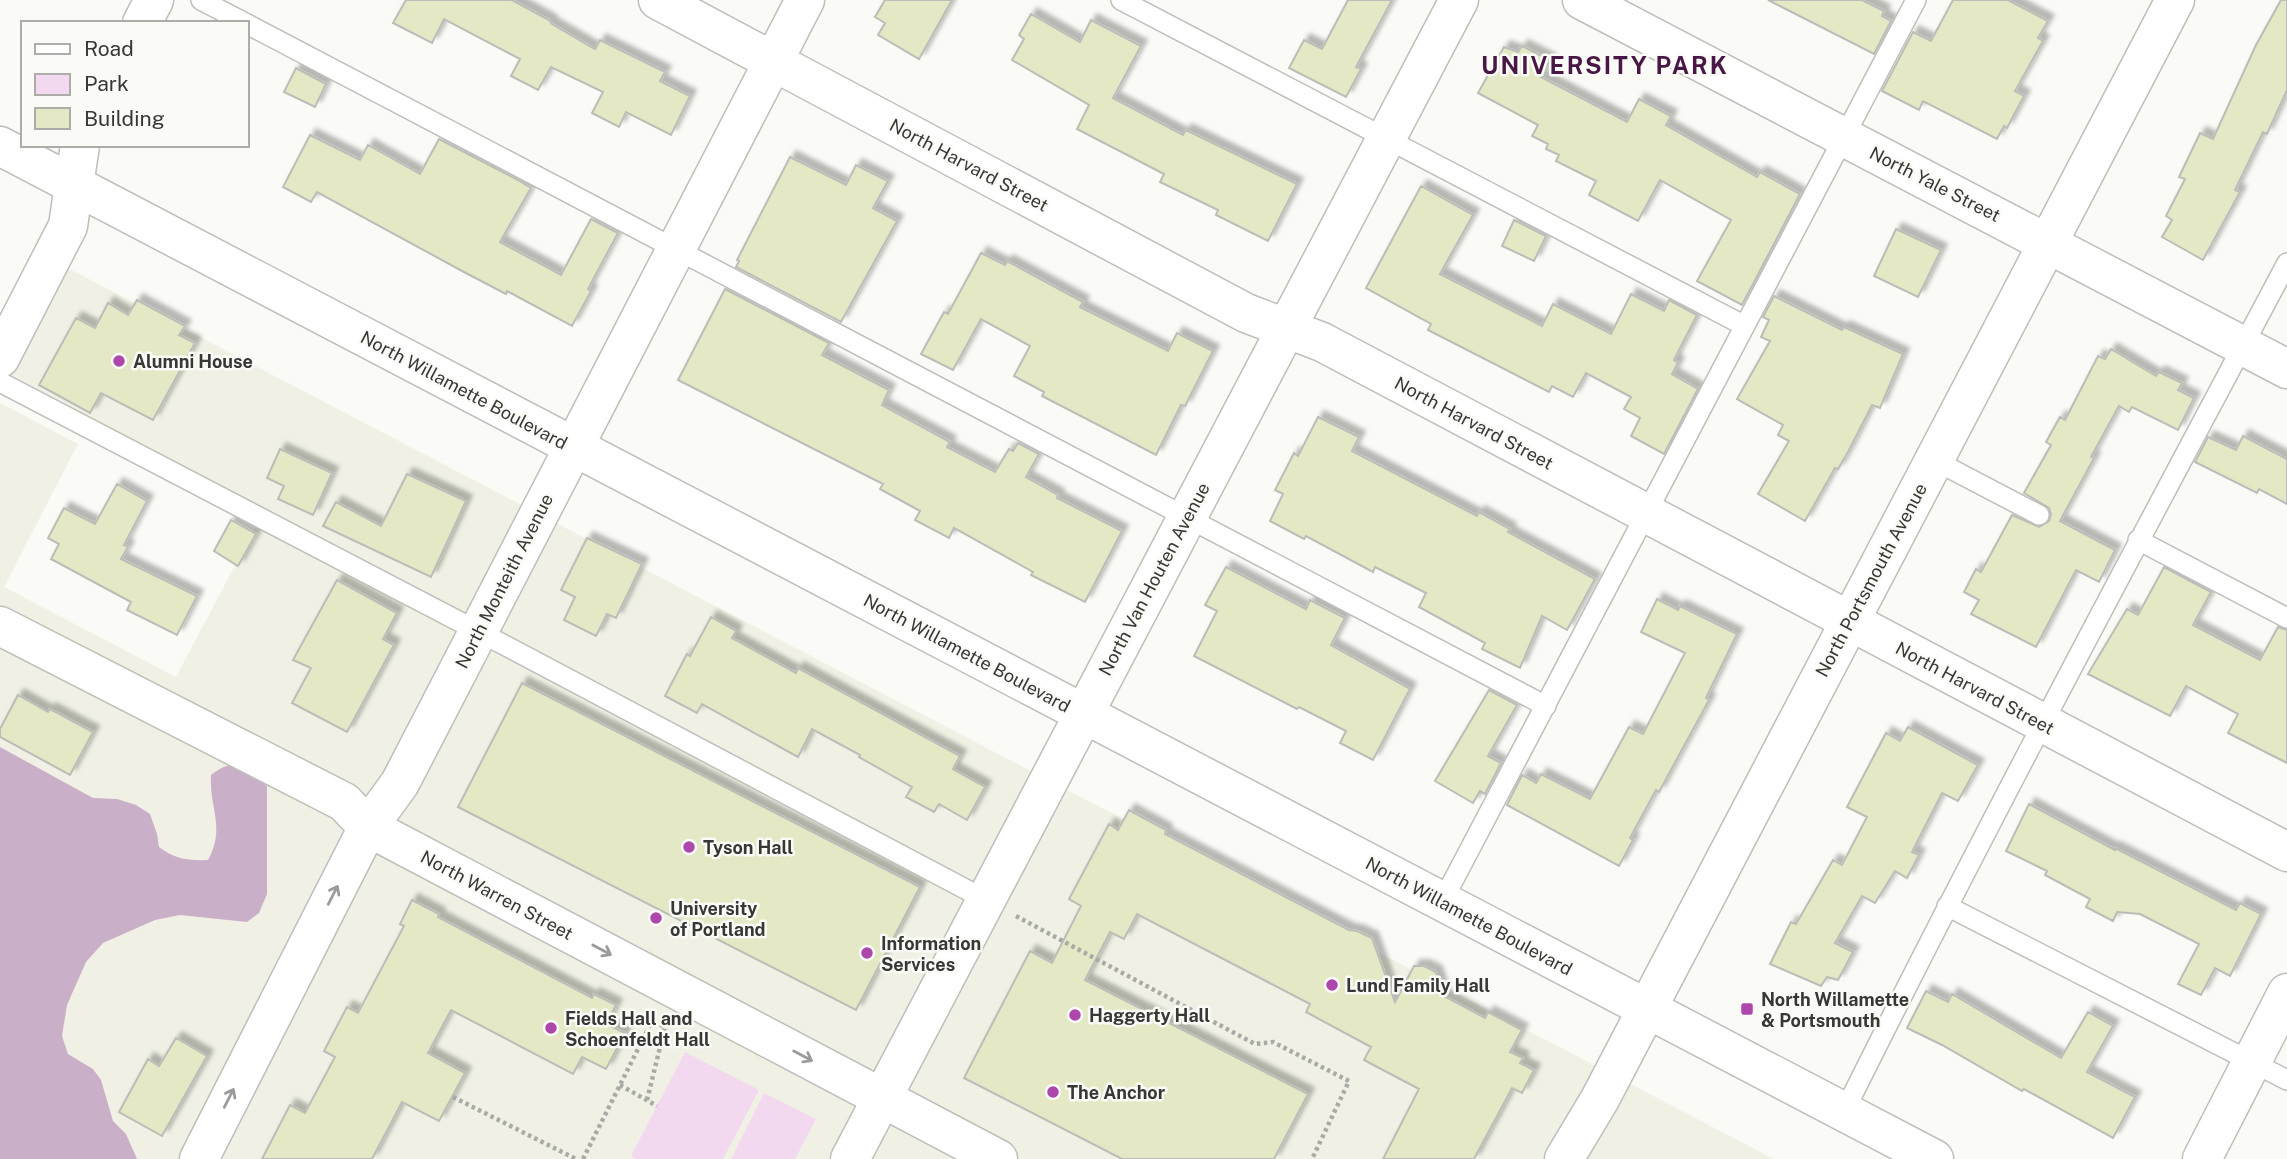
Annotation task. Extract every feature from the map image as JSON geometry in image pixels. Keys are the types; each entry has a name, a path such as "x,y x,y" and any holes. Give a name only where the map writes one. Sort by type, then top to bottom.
{"street":[{"path":"143,21 154,0"},
{"name":"North Harvard Street","path":"658,0 1234,307 1322,342 2287,852"},
{"name":"North Monteith Avenue","path":"199,1159 368,827 400,783 804,0"},
{"name":"North Van Houten Avenue","path":"850,1159 1459,0"},
{"name":"North Yale Street","path":"1582,0 2287,369"},
{"name":"North Portsmouth Avenue","path":"1564,1159 1600,1099 2175,0"},
{"name":"North Willamette Boulevard","path":"0,146 1934,1159"},
{"path":"0,358 68,226 80,147"},
{"name":"North Warren Street","path":"0,626 344,802 368,827 882,1098 979,1155"},
{"path":"2202,1159 2287,993"}],"lane":[{"path":"201,0 242,21"},
{"path":"1121,0 1745,326"},
{"path":"1442,902 1916,0"},
{"path":"248,24 1545,706"},
{"path":"1844,1112 1947,906 2138,540 2287,263"},
{"path":"0,382 986,900"},
{"path":"1934,460 2039,515"},
{"path":"2138,540 2287,618"},
{"path":"1947,906 2287,1080"}],"path":[{"path":"986,900 1255,1044 1273,1042 1349,1081 1312,1159"},
{"path":"583,1159 652,1021 665,1027 647,1100"},
{"path":"620,1085 657,1106"},
{"path":"453,1097 576,1159"}],"shaded area":[{"name":"University of Portland","path":"62,265 1774,1159 0,1159 0,403 78,444 4,587 176,677 260,518 0,382"},
{"path":"0,747 93,798 117,799 136,805 150,814 159,847 176,857 188,859 208,860 216,838 211,775 227,766 241,766 267,786 267,894 259,913 247,922 180,915 155,920 103,943 86,962 67,1005 62,1036 68,1054 93,1069 101,1080 113,1121 126,1134 137,1159 0,1159"}],"green space":[{"path":"685,1052 759,1090 723,1159 636,1159 631,1156"},
{"path":"764,1093 816,1119 795,1159 731,1159"}],"building":[{"path":"406,0 512,0 595,49 600,40 665,72 660,81 690,96 671,135 626,112 619,127 592,113 603,92 551,67 538,90 511,76 520,59 444,19 432,43 393,23"},
{"path":"885,0 952,0 919,59 878,35 885,23 875,17"},
{"path":"1348,0 1392,0 1356,67 1361,69 1346,97 1289,68 1304,40 1322,49"},
{"path":"1768,0 1862,0 1884,11 1882,16 1891,21 1874,54"},
{"path":"1953,0 2008,0 2048,21 2038,38 2043,41 2015,91 2024,96 2007,128 2004,126 1997,139 1923,101 1919,110 1882,91 1913,32 1931,41"},
{"path":"2281,0 2287,0 2287,90 2267,134 2263,132 2235,190 2240,192 2203,260 2162,237 2172,220 2166,216 2185,179 2179,177 2200,133 2213,139 2256,45"},
{"path":"1031,14 1080,42 1091,20 1141,46 1113,98 1183,135 1186,130 1297,184 1268,241 1216,215 1218,210 1160,182 1164,174 1077,129 1089,105 1012,60 1024,39 1019,35"},
{"path":"1522,46 1550,60 1541,77 1627,122 1639,99 1671,116 1666,125 1757,177 1760,172 1800,194 1742,305 1697,281 1731,220 1660,180 1638,221 1589,195 1596,181 1556,161 1559,155 1546,149 1548,144 1532,136 1538,125 1478,93 1504,47 1518,52"},
{"path":"296,68 326,84 315,107 284,92"},
{"path":"310,135 360,160 368,145 420,174 439,139 518,180 531,188 500,242 561,275 591,219 618,233 572,326 507,291 506,294 462,271 317,192 311,202 283,187"},
{"path":"790,157 846,185 856,165 888,181 873,208 897,221 841,322 736,267 739,261 737,260"},
{"path":"1421,186 1473,215 1440,274 1542,326 1553,304 1611,334 1631,294 1664,311 1669,300 1697,315 1674,360 1678,363 1672,374 1698,389 1664,454 1631,436 1640,418 1624,409 1631,397 1586,373 1573,397 1552,386 1549,392 1428,330 1431,324 1366,288"},
{"path":"1514,220 1546,236 1534,261 1502,246"},
{"path":"1896,229 1941,250 1918,297 1874,276"},
{"path":"981,253 1005,265 1007,261 1083,302 1080,307 1168,351 1177,333 1213,351 1185,406 1181,405 1156,455 1042,396 1044,392 1014,376 1030,346 981,319 953,370 921,354 944,312 948,314"},
{"path":"725,289 829,343 822,355 889,390 882,405 950,442 947,447 995,472 1009,449 1013,451 1018,443 1039,454 1026,477 1058,495 1057,498 1122,531 1085,602 1031,575 1033,572 954,528 949,538 915,520 920,511 880,489 883,484 678,380"},
{"path":"1774,296 1842,330 1844,327 1903,354 1880,408 1872,405 1848,452 1838,469 1835,468 1805,521 1758,494 1789,441 1778,435 1783,425 1737,399 1770,341 1761,337 1769,320 1763,317"},
{"name":"Alumni House","path":"137,300 185,326 179,335 195,343 153,420 101,393 90,413 39,385 76,318 95,328 108,303 128,315"},
{"path":"2111,349 2156,376 2159,372 2182,383 2178,390 2194,398 2178,430 2132,407 2129,412 2119,406 2060,521 2115,550 2099,582 2076,570 2036,647 1971,614 1979,600 1964,592 1976,569 1981,572 2012,515 2039,527 2049,521 2049,508 2024,493 2051,445 2046,442 2060,417 2065,420 2098,356 2105,359"},
{"path":"1318,417 1359,437 1352,451 1477,516 1479,512 1510,529 1508,532 1595,579 1567,630 1542,616 1520,668 1482,649 1485,643 1419,607 1426,593 1375,567 1373,572 1306,536 1304,539 1270,521 1283,494 1275,490 1294,453 1298,456"},
{"path":"2243,436 2287,459 2287,504 2259,489 2257,493 2195,462 2208,437 2236,450"},
{"path":"280,449 332,473 313,515 278,499 284,486 267,478"},
{"path":"407,474 466,501 431,577 323,526 336,502 381,526"},
{"path":"117,484 147,501 124,545 128,547 121,559 197,596 177,635 127,610 131,602 51,559 59,544 48,538 64,508 95,524"},
{"path":"231,520 256,534 238,566 214,551"},
{"path":"587,538 642,564 616,618 607,614 596,636 564,620 575,597 561,590"},
{"path":"1226,567 1306,609 1310,600 1345,618 1331,645 1410,689 1373,760 1340,743 1346,731 1194,656 1217,611 1205,605"},
{"path":"2164,567 2211,592 2193,625 2260,660 2278,627 2287,630 2287,763 2228,733 2238,714 2186,686 2170,716 2088,674 2127,609 2138,615"},
{"path":"337,580 397,613 383,639 394,645 347,732 292,703 311,668 293,660"},
{"path":"1657,599 1678,610 1680,606 1737,634 1706,698 1709,700 1659,792 1656,790 1630,838 1633,840 1619,866 1507,805 1522,775 1536,783 1541,774 1590,799 1629,727 1643,734 1685,653 1641,632"},
{"path":"711,617 736,631 732,638 796,673 798,668 960,756 953,769 985,787 967,820 939,804 934,812 906,797 912,787 812,729 798,757 702,704 697,713 665,696 687,654 690,656"},
{"name":"Tyson Hall","path":"522,683 920,887 856,1010 458,807"},
{"path":"1489,690 1517,705 1488,756 1501,763 1485,794 1480,791 1473,803 1435,781"},
{"path":"18,695 93,732 70,775 0,737 0,729"},
{"path":"1908,727 1978,765 1958,801 1942,793 1912,852 1919,855 1907,878 1895,871 1875,903 1862,896 1835,943 1853,952 1838,980 1827,977 1821,986 1770,964 1791,922 1796,924 1833,860 1842,865 1867,817 1847,807 1886,733 1900,741"},
{"path":"2029,804 2236,910 2240,903 2261,914 2230,976 2215,968 2201,995 2178,984 2199,944 2140,914 2117,912 2113,921 2086,907 2090,899 2045,875 2047,871 2006,851"},
{"path":"1129,810 1166,830 1165,834 1349,930 1372,938 1395,1002 1414,966 1424,966 1436,972 1444,996 1485,1018 1488,1012 1522,1030 1510,1052 1523,1058 1520,1063 1534,1070 1522,1093 1512,1088 1474,1159 1383,1159 1419,1089 1364,1060 1371,1047 1306,1012 1310,1004 1137,914 1124,939 1110,932 1085,980 1308,1094 1274,1159 1122,1159 964,1078 1030,951 1052,963 1081,906 1069,899 1109,824 1118,830"},
{"name":"Fields Hall and Schoenfeldt Hall","path":"412,900 439,914 438,917 592,998 594,994 616,1005 606,1024 625,1033 606,1069 582,1057 573,1074 451,1010 428,1053 465,1073 439,1121 402,1102 372,1159 262,1159 290,1105 305,1113 335,1057 324,1051 347,1007 358,1013 404,926 400,924"},
{"path":"1926,991 1948,1002 1952,994 2061,1058 2088,1012 2113,1026 2087,1072 2135,1097 2113,1138 1907,1028"},
{"path":"176,1038 207,1056 162,1136 119,1112 148,1059 159,1066"}],"place":[{"name":"Alumni House","path":"119,361"},
{"name":"Tyson Hall","path":"689,847"},
{"name":"University of Portland","path":"656,918"},
{"name":"Information Services","path":"867,953"},
{"name":"Lund Family Hall","path":"1332,985"},
{"name":"North Willamette & Portsmouth","path":"1747,1009"},
{"name":"Haggerty Hall","path":"1075,1015"},
{"name":"Fields Hall and Schoenfeldt Hall","path":"551,1028"},
{"name":"The Anchor","path":"1053,1092"}],"district":[{"name":"UNIVERSITY PARK","path":"1605,65"}]}
